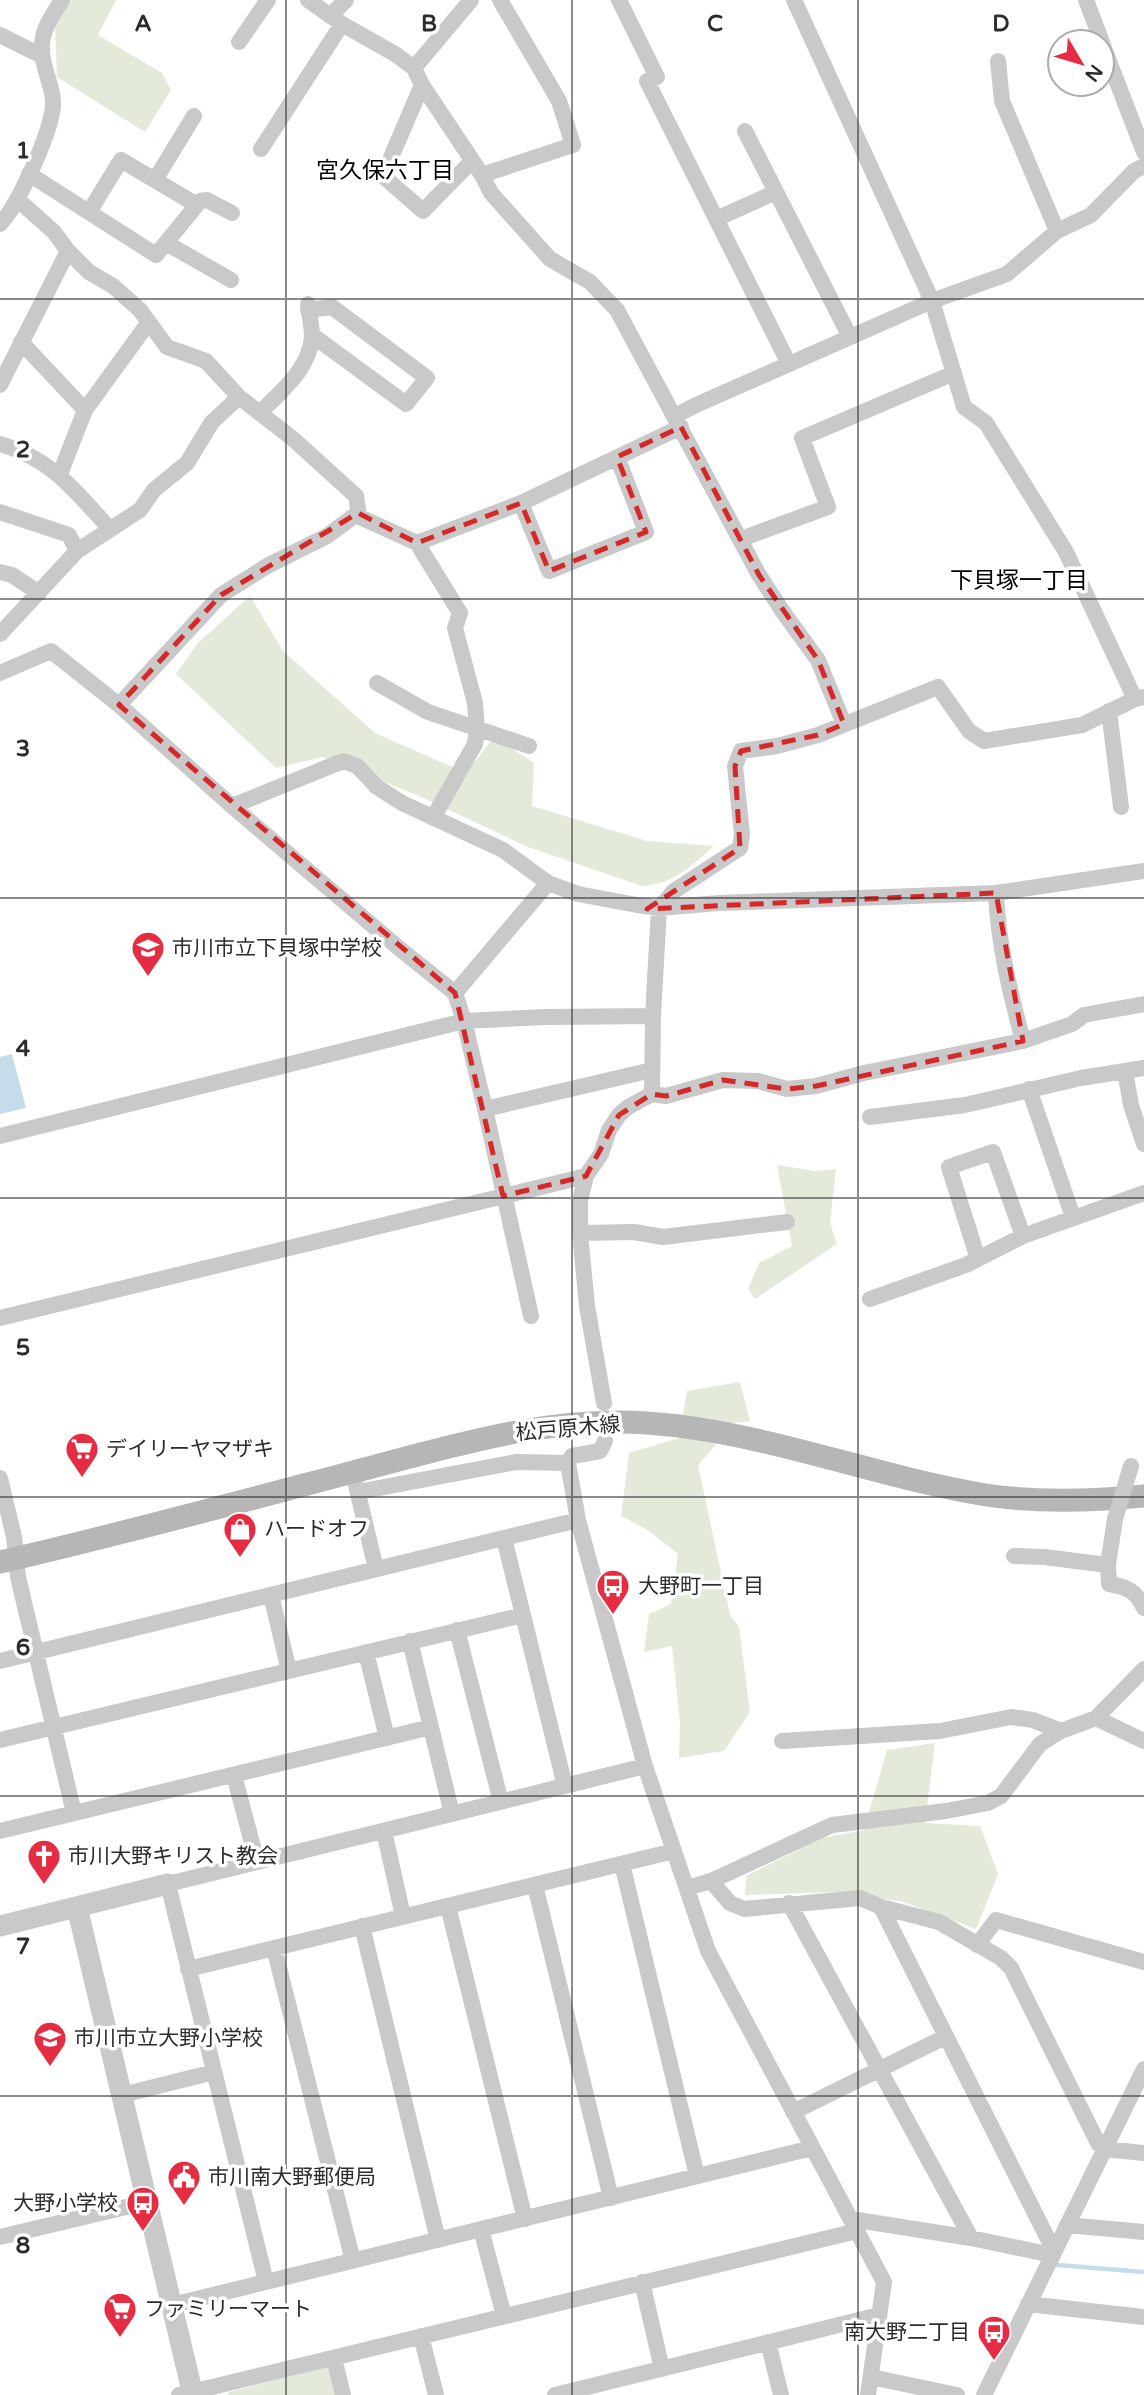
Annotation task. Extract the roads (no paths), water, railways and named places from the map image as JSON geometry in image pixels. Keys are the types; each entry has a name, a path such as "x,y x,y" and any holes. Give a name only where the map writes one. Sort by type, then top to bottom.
{"main road":[{"name":"松戸原木線","path":"8,1560 355,1482 440,1449 536,1429 583,1423 646,1422 723,1431 896,1476 989,1495 1062,1501 1144,1496"}],"street":[{"path":"0,224 17,199 48,131 54,105 52,90 40,55 45,27 62,0"},
{"path":"239,42 268,0"},
{"path":"308,0 414,68 422,86 482,175 491,193 550,259 590,282 617,310 741,539 783,612 818,660 844,723"},
{"path":"261,149 345,0"},
{"path":"414,68 471,0"},
{"path":"482,175 573,145 559,101 500,0"},
{"path":"619,0 657,77 647,81 789,364"},
{"path":"652,1094 659,908 674,891 740,848 743,835 735,766 741,751 777,746 818,735 938,687 969,732 984,741 1082,725 1140,698 1066,552 986,423 964,407 932,301 794,0"},
{"path":"1086,0 1097,28"},
{"path":"0,35 40,55"},
{"path":"998,61 1002,101 1057,231"},
{"path":"1116,79 1144,152"},
{"path":"422,86 383,176 423,211 471,162"},
{"path":"155,180 194,116"},
{"path":"746,131 850,337"},
{"path":"89,212 121,160 197,205"},
{"path":"417,544 521,503 617,457 789,364 932,301 1007,274 1057,231 1091,215 1134,171 1144,166"},
{"path":"29,174 156,255 200,201 207,200 232,213"},
{"path":"716,219 776,192"},
{"path":"17,199 54,232 89,272 113,286 140,310 167,347 206,361 239,397 292,438 356,496 358,513 362,519 417,544 460,614 455,628 475,703 477,727 475,744 433,818"},
{"path":"166,243 231,280"},
{"path":"0,385 68,251"},
{"path":"260,413 299,372 308,357 312,335 308,307 332,307 427,379 406,404 312,335"},
{"path":"60,474 85,410 149,323"},
{"path":"21,342 85,410"},
{"path":"741,539 828,507 802,438 954,373"},
{"path":"0,634 77,551 140,510 154,490 187,463 212,422 239,397"},
{"path":"0,444 18,449 60,474 110,530"},
{"path":"521,503 549,571 646,532 617,457"},
{"path":"0,512 69,535 77,551"},
{"path":"119,705 222,595 267,566 327,536 358,513"},
{"path":"0,572 12,575 39,593"},
{"path":"0,673 51,651 119,705 232,806 400,950 455,993 485,1108 531,1316"},
{"path":"377,683 428,712 529,746"},
{"path":"1109,711 1121,807"},
{"path":"232,806 343,761 357,766 385,793 503,849 548,883 578,894 659,908 719,903 996,893 1144,871"},
{"path":"455,993 548,883"},
{"path":"996,893 1001,944 1023,1041"},
{"path":"604,1403 587,1306 580,1233 580,1201 586,1176 601,1154 609,1130 628,1107 652,1094 666,1096 723,1080 758,1081 787,1089 816,1086 864,1073 1023,1041 1072,1024 1084,1014 1144,1004"},
{"path":"0,1136 464,1021 653,1016"},
{"path":"870,1117 965,1105 1029,1088 1144,1068"},
{"path":"485,1108 652,1070"},
{"path":"1125,1071 1131,1105 1144,1144"},
{"path":"1029,1088 1073,1217"},
{"path":"978,1258 950,1167 993,1153 1023,1236"},
{"path":"0,1318 586,1176"},
{"path":"870,1299 943,1274 1023,1236 1144,1193"},
{"path":"580,1233 634,1232 663,1237 787,1222"},
{"path":"605,1441 600,1451 572,1457 568,1463 578,1520 645,1766 708,1951 884,2282 868,2395"},
{"path":"376,1569 355,1482 516,1462 568,1463"},
{"path":"1138,1466 1115,1518 1108,1565 1109,1584 1127,1587 1138,1595 1144,1608"},
{"path":"0,1478 14,1537 8,1560 35,1653 74,1813"},
{"path":"0,1661 578,1520"},
{"path":"504,1538 565,1786"},
{"path":"1014,1556 1108,1565"},
{"path":"271,1595 289,1671"},
{"path":"0,1740 523,1615"},
{"path":"457,1630 501,1802"},
{"path":"410,1641 452,1814"},
{"path":"366,1652 387,1738"},
{"path":"687,1888 711,1881 832,1825 988,1803 1001,1796 1040,1744 1061,1731 1097,1718 1144,1668"},
{"path":"782,1741 940,1731 1011,1717 1033,1720 1061,1731"},
{"path":"1097,1718 1144,1741"},
{"path":"0,1831 431,1727"},
{"path":"0,1926 645,1766"},
{"path":"234,1775 257,1862"},
{"path":"384,1831 403,1916"},
{"path":"188,1969 674,1851"},
{"path":"622,1864 697,2176"},
{"path":"711,1881 730,1903 744,1909 860,1898 881,1907 939,1922 1001,1958 1011,1968 1098,2143 1104,2149 1144,2153"},
{"path":"168,1884 266,2282"},
{"path":"535,1885 611,2197"},
{"path":"789,1903 971,2238"},
{"path":"448,1906 525,2219"},
{"path":"77,1907 172,2305 188,2394 642,2282 854,2225 971,2238 1053,2253"},
{"path":"881,1907 1053,2253"},
{"path":"977,1945 996,1920 1144,1962"},
{"path":"362,1926 438,2240"},
{"path":"274,1948 353,2261"},
{"path":"793,2112 945,2037"},
{"path":"122,2095 214,2072"},
{"path":"984,2395 1143,2074"},
{"path":"172,2305 812,2148"},
{"path":"0,2238 147,2202"},
{"path":"1067,2225 1144,2231"},
{"path":"481,2229 504,2316"},
{"path":"642,2282 662,2369"},
{"path":"1028,2304 1144,2317"},
{"path":"555,2395 880,2315"},
{"path":"421,2336 436,2395"},
{"path":"768,2343 781,2395"},
{"path":"334,2358 343,2395"},
{"path":"871,2377 957,2395"}],"water":[{"path":"12,1054 26,1108 0,1114 0,1057"}],"waterway":[{"path":"1057,2265 1144,2272"}],"place":[{"name":"市川市立下貝塚中学校","path":"148,978"},
{"name":"デイリーヤマザキ","path":"82,1479"},
{"name":"ハードオフ","path":"240,1559"},
{"name":"大野町一丁目","path":"613,1616"},
{"name":"市川大野キリスト教会","path":"44,1886"},
{"name":"市川市立大野小学校","path":"50,2068"},
{"name":"市川南大野郵便局","path":"184,2207"},
{"name":"大野小学校","path":"143,2233"},
{"name":"ファミリーマート","path":"120,2339"},
{"name":"南大野二丁目","path":"994,2362"}],"district":[{"name":"宮久保六丁目","path":"385,171"},
{"name":"下貝塚一丁目","path":"1019,581"}]}
